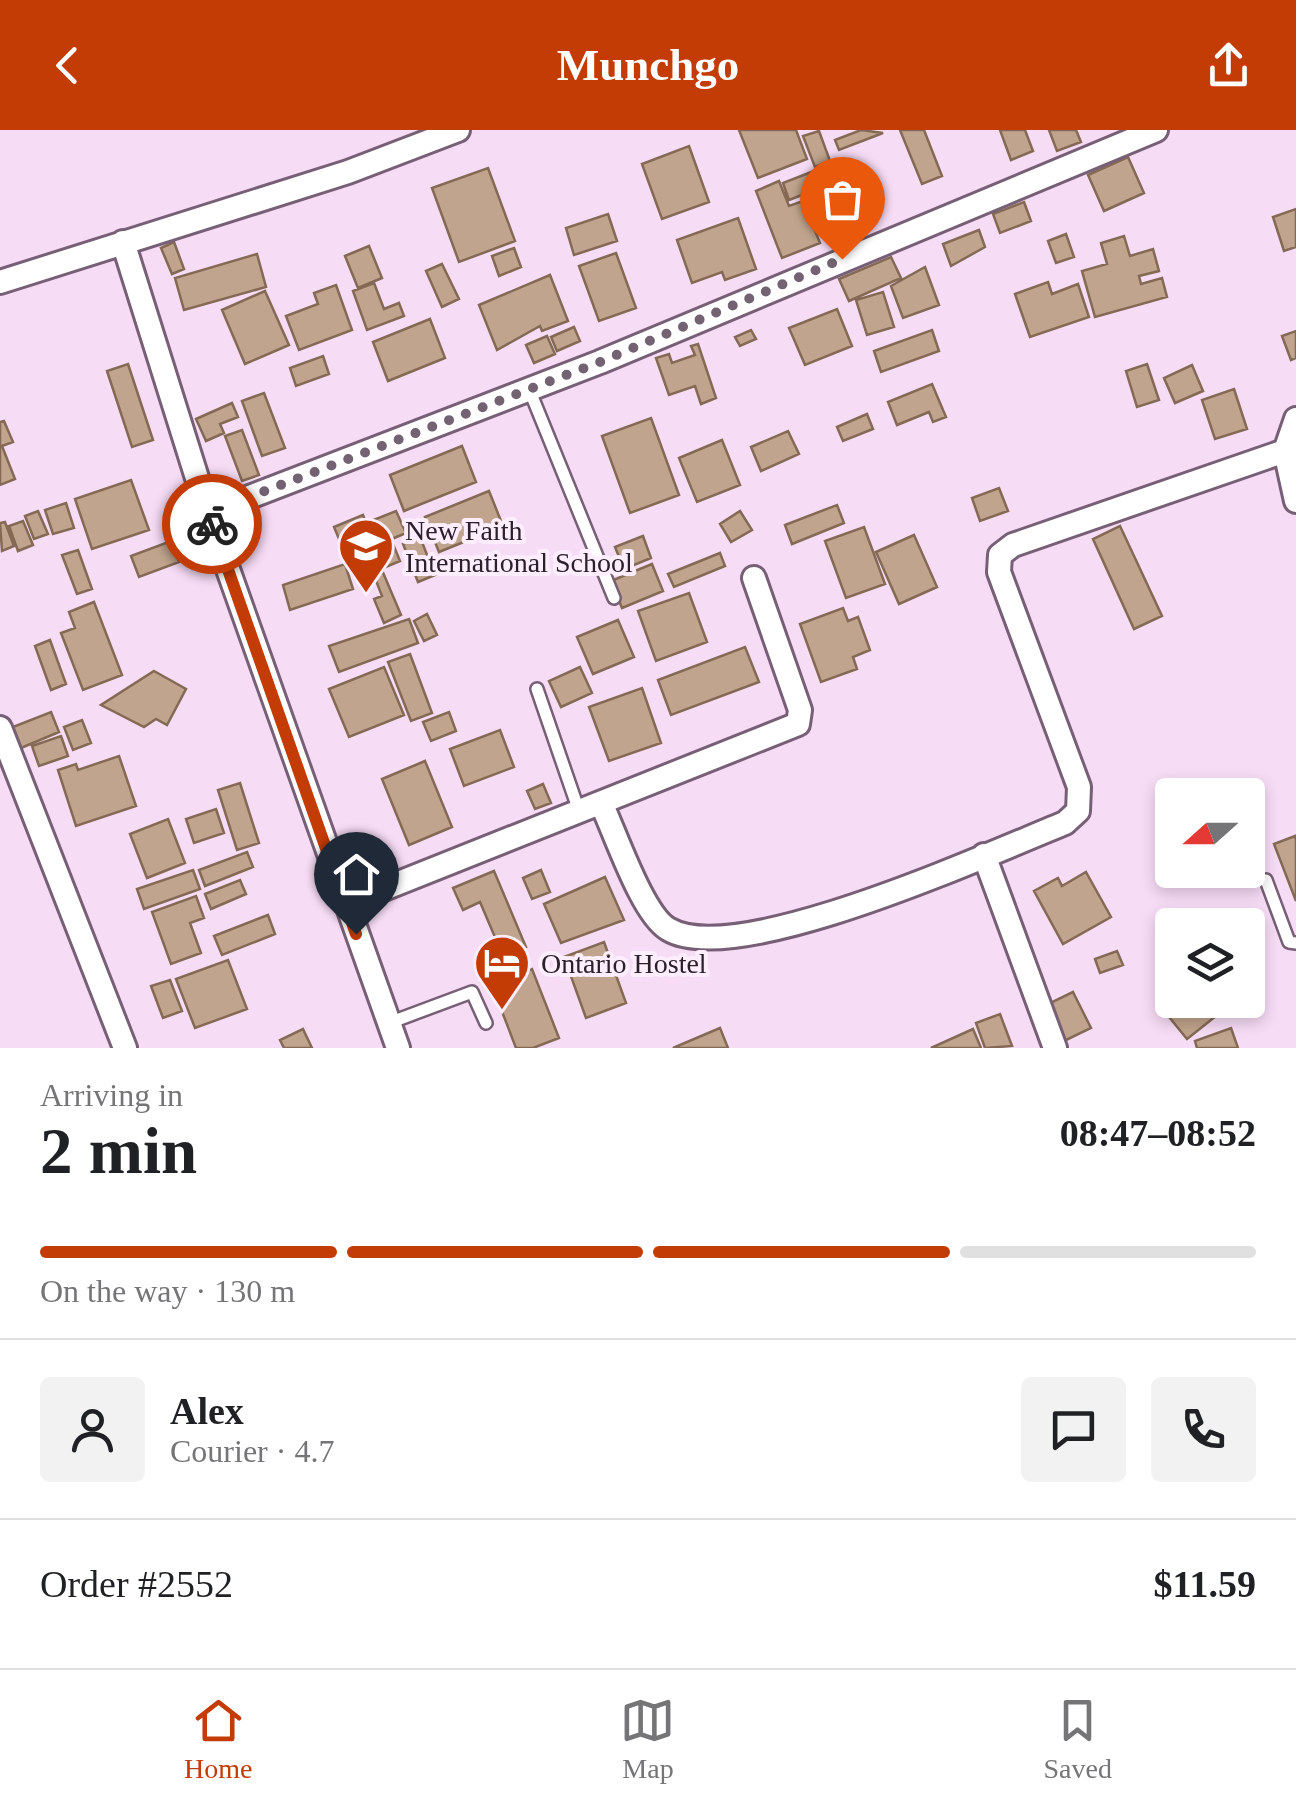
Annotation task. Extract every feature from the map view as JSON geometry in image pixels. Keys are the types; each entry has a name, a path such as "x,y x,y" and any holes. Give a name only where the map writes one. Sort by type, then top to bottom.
{"street":[{"path":"0,282 348,172 458,130"},
{"path":"208,513 528,388 1156,130"},
{"path":"123,242 208,513 398,1048"},
{"path":"1296,419 1285,451 1296,501"},
{"path":"590,807 656,920 665,928 692,937 732,937 779,929 1065,824 1078,811 1079,787 999,572 1000,555 1013,545 1285,451"},
{"path":"346,904 798,724 800,710 754,578"},
{"path":"0,728 125,1048"},
{"path":"984,855 1055,1048"}],"lane":[{"path":"528,388 614,598"},
{"path":"538,688 590,807"},
{"path":"1266,880 1282,930 1289,942 1296,942"},
{"path":"389,1023 472,992 486,1023"}],"building":[{"path":"739,130 796,130 807,159 758,178"},
{"path":"861,130 883,133 839,150 835,140"},
{"path":"900,130 924,130 942,176 922,184"},
{"path":"1000,130 1025,130 1033,151 1011,160"},
{"path":"1049,130 1076,130 1081,142 1057,151"},
{"path":"819,131 830,161 815,167 803,136"},
{"path":"689,146 709,202 662,219 642,164"},
{"path":"1128,157 1144,193 1104,211 1088,175"},
{"path":"488,168 515,241 459,262 432,188"},
{"path":"814,171 820,188 789,200 783,183"},
{"path":"858,171 869,197 836,217 821,180"},
{"path":"779,181 789,206 803,201 820,243 782,258 756,191"},
{"path":"1024,202 1031,221 1000,233 993,214"},
{"path":"1296,209 1296,247 1284,251 1273,217"},
{"path":"608,214 617,241 574,255 566,228"},
{"path":"738,218 756,269 725,280 722,272 692,283 677,240"},
{"path":"979,230 985,247 951,266 943,244"},
{"path":"1066,234 1074,257 1056,263 1048,241"},
{"path":"1124,236 1130,256 1153,249 1159,271 1139,276 1141,284 1162,278 1167,297 1095,317 1082,271 1107,264 1101,243"},
{"path":"174,242 184,269 172,274 161,248"},
{"path":"369,246 382,278 358,288 345,256"},
{"path":"514,248 521,267 499,276 492,256"},
{"path":"616,253 636,308 599,321 579,266"},
{"path":"257,254 266,287 184,310 175,278"},
{"path":"891,257 901,278 849,301 839,279"},
{"path":"442,264 459,299 442,307 426,271"},
{"path":"925,267 939,305 903,318 891,286"},
{"path":"550,275 568,321 542,331 540,326 497,350 479,305"},
{"path":"1048,282 1052,294 1078,284 1089,317 1030,337 1015,294"},
{"path":"374,283 384,309 399,303 404,316 367,330 353,291"},
{"path":"336,285 352,330 299,350 286,316 318,304 314,293"},
{"path":"265,291 289,345 245,364 222,310"},
{"path":"883,292 894,327 867,335 856,300"},
{"path":"837,309 852,346 805,365 789,328"},
{"path":"430,319 445,358 388,381 373,342"},
{"path":"574,327 580,341 557,351 551,337"},
{"path":"751,330 756,339 740,346 735,337"},
{"path":"932,330 939,351 881,372 874,351"},
{"path":"1296,331 1296,358 1291,360 1282,336"},
{"path":"547,336 555,354 534,363 526,345"},
{"path":"698,344 716,398 701,404 695,386 669,395 656,358 669,354 672,363 695,355 691,346"},
{"path":"323,356 329,374 296,386 290,368"},
{"path":"128,364 153,440 132,447 107,371"},
{"path":"1147,364 1159,400 1137,407 1126,371"},
{"path":"1192,365 1203,391 1175,403 1164,378"},
{"path":"932,384 946,417 933,422 929,412 897,425 888,402"},
{"path":"1234,389 1247,429 1215,439 1202,400"},
{"path":"264,393 285,448 262,456 242,401"},
{"path":"232,403 238,417 220,424 224,433 206,441 196,419"},
{"path":"867,414 873,429 843,441 837,427"},
{"path":"651,418 679,495 630,513 602,436"},
{"path":"4,421 13,442 2,446 15,479 0,485 0,422"},
{"path":"242,430 259,475 242,481 225,436"},
{"path":"788,431 799,454 761,471 751,447"},
{"path":"722,440 740,485 697,502 679,458"},
{"path":"462,446 476,482 404,511 390,475"},
{"path":"131,480 149,530 92,549 75,499"},
{"path":"999,488 1008,511 980,521 972,498"},
{"path":"489,491 503,526 439,552 425,517"},
{"path":"66,503 74,528 53,534 45,510"},
{"path":"837,505 844,523 792,544 785,525"},
{"path":"38,511 48,534 34,539 25,516"},
{"path":"396,511 406,533 347,558 334,527 363,515 366,523"},
{"path":"740,511 752,530 731,542 720,524"},
{"path":"23,521 33,545 18,551 9,526"},
{"path":"5,522 14,546 2,551 0,523"},
{"path":"1120,526 1162,616 1134,629 1093,539"},
{"path":"864,527 885,584 846,598 825,541"},
{"path":"914,535 937,587 899,604 876,552"},
{"path":"643,536 651,558 624,569 615,547"},
{"path":"420,537 435,575 418,582 403,544"},
{"path":"171,541 179,562 139,577 131,556"},
{"path":"393,544 400,561 386,567 376,552"},
{"path":"78,550 92,589 77,594 62,555"},
{"path":"720,553 725,566 674,587 668,574"},
{"path":"376,556 401,615 384,623 374,599 382,596 375,578 367,582 359,563"},
{"path":"345,564 353,589 290,610 283,585"},
{"path":"652,564 663,591 622,608 611,581"},
{"path":"689,593 707,642 656,661 638,611"},
{"path":"94,602 122,675 83,690 61,633 75,628 69,612"},
{"path":"843,608 848,621 858,617 870,650 853,657 857,669 821,682 800,624"},
{"path":"427,614 437,635 424,641 414,621"},
{"path":"409,619 418,643 339,672 329,646"},
{"path":"618,620 634,657 593,674 577,637"},
{"path":"50,640 66,684 51,690 35,646"},
{"path":"745,647 759,682 671,715 658,680"},
{"path":"410,654 432,713 411,721 388,662"},
{"path":"384,667 404,715 349,737 329,689"},
{"path":"580,667 592,693 561,707 549,681"},
{"path":"154,671 186,689 167,725 156,719 144,727 101,705"},
{"path":"642,688 661,743 609,761 589,707"},
{"path":"51,712 59,732 21,748 13,727"},
{"path":"449,712 456,731 431,741 423,722"},
{"path":"82,720 91,743 73,750 64,727"},
{"path":"500,730 514,767 464,786 450,749"},
{"path":"61,736 68,756 39,766 32,746"},
{"path":"119,756 136,806 76,826 58,770 76,764 78,770"},
{"path":"425,761 452,827 409,845 382,779"},
{"path":"240,783 259,843 237,850 218,790"},
{"path":"543,784 551,803 535,809 527,791"},
{"path":"216,809 224,833 194,843 186,819"},
{"path":"168,819 185,863 147,878 130,834"},
{"path":"1295,836 1296,840 1296,901 1274,844"},
{"path":"247,852 253,867 205,886 199,870"},
{"path":"193,870 200,889 144,909 137,889"},
{"path":"541,870 550,892 532,899 523,878"},
{"path":"494,871 526,947 503,956 480,902 463,910 453,888"},
{"path":"1086,872 1111,917 1063,944 1034,891 1058,878 1062,886"},
{"path":"605,877 624,920 561,943 544,904"},
{"path":"240,880 246,894 211,909 205,894"},
{"path":"196,896 204,918 190,923 201,953 171,964 152,912"},
{"path":"268,915 275,934 222,955 214,936"},
{"path":"604,942 626,1003 586,1018 564,957"},
{"path":"1117,951 1123,965 1100,973 1095,959"},
{"path":"228,960 247,1009 195,1028 176,979"},
{"path":"510,967 513,976 532,969 559,1038 533,1048 516,1048 488,975"},
{"path":"170,980 182,1011 163,1018 151,986"},
{"path":"1073,992 1091,1028 1064,1041 1046,1005"},
{"path":"1000,1014 1012,1046 985,1048 976,1023"},
{"path":"1170,1018 1213,1018 1187,1039"},
{"path":"720,1028 728,1048 673,1048"},
{"path":"1231,1028 1238,1048 1197,1048 1195,1041"},
{"path":"303,1029 312,1048 284,1048 280,1040"},
{"path":"973,1029 981,1048 931,1048"}],"way so far":[{"path":"212,524 208,513 600,362 842,259"}],"place":[{"name":"New Faith International School","path":"366,595"},
{"name":"Ontario Hostel","path":"502,1012"}],"route":[{"path":"212,524 356,934"}]}
